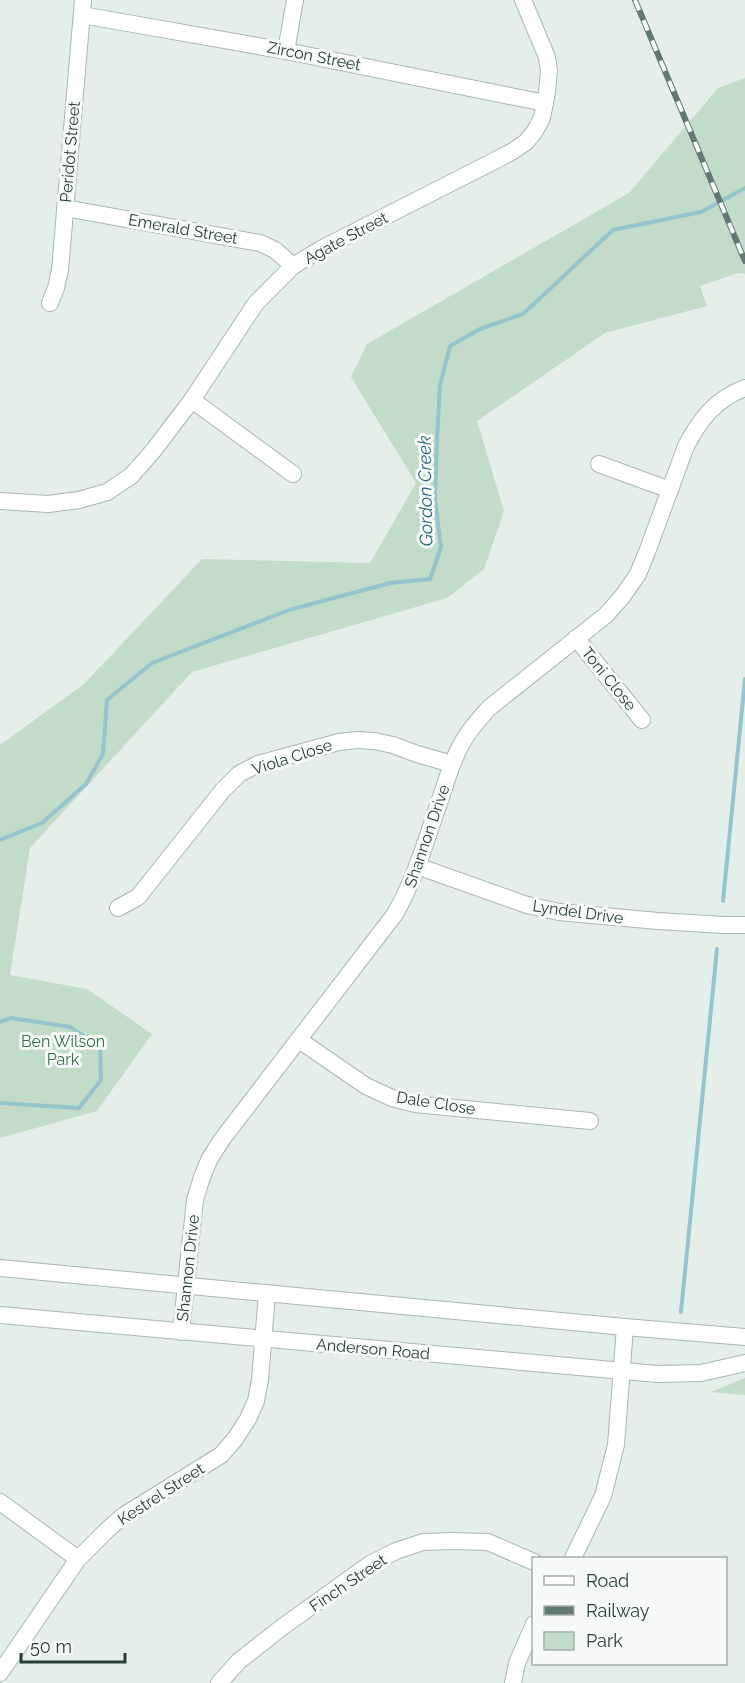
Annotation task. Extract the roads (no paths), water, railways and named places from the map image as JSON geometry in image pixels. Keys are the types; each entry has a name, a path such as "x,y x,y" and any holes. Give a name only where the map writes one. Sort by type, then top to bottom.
{"street":[{"path":"286,51 295,0"},
{"name":"Agate Street","path":"0,501 48,504 79,500 107,492 131,476 192,400 256,303 293,266 321,249 513,151 526,142 542,118 549,70 547,57 523,0"},
{"name":"Zircon Street","path":"83,8 545,103"},
{"name":"Peridot Street","path":"50,303 60,270 83,8"},
{"name":"Emerald Street","path":"65,208 260,243 274,250 293,266"},
{"name":"Shannon Drive","path":"182,1332 195,1200 210,1158 395,914 407,893 461,743 489,708 606,615 622,597 638,574 648,552 686,446 695,429 704,416 721,400 745,388"},
{"path":"192,400 292,474"},
{"path":"599,464 670,490"},
{"name":"Toni Close","path":"576,638 642,720"},
{"name":"Viola Close","path":"118,908 138,897 223,790 239,774 258,764 339,742 357,740 393,745 452,764"},
{"name":"Lyndel Drive","path":"417,867 518,902 559,912 658,921 745,925"},
{"name":"Dale Close","path":"299,1040 366,1086 392,1098 415,1104 590,1121"},
{"path":"0,1268 745,1337"},
{"name":"Kestrel Street","path":"0,1673 78,1559 106,1531 123,1516 220,1455 236,1439 256,1401 260,1380 267,1293"},
{"path":"0,1310 17,1316"},
{"name":"Anderson Road","path":"0,1315 657,1374 713,1371 745,1363"},
{"path":"573,1557 603,1496 610,1472 616,1445 625,1327"},
{"path":"0,1503 78,1559"},
{"name":"Finch Street","path":"219,1683 238,1661 281,1628 370,1564 396,1551 423,1542 488,1542 532,1561"},
{"path":"513,1683 517,1664 532,1629"}],"waterway":[{"name":"Gordon Creek","path":"0,840 42,823 86,784 103,754 107,700 152,663 289,610 390,583 430,579 441,547 435,501 437,439 440,385 450,346 480,329 523,314 613,230 701,212 745,188"},
{"path":"723,901 745,679"},
{"path":"681,1312 717,949"},
{"name":"Gordon Creek","path":"0,1022 11,1018 70,1027 100,1047 101,1080 79,1108 0,1103"}],"railway":[{"path":"635,0 745,261"}],"park label":[{"name":"Ben Wilson Park","path":"63,1050"}]}
